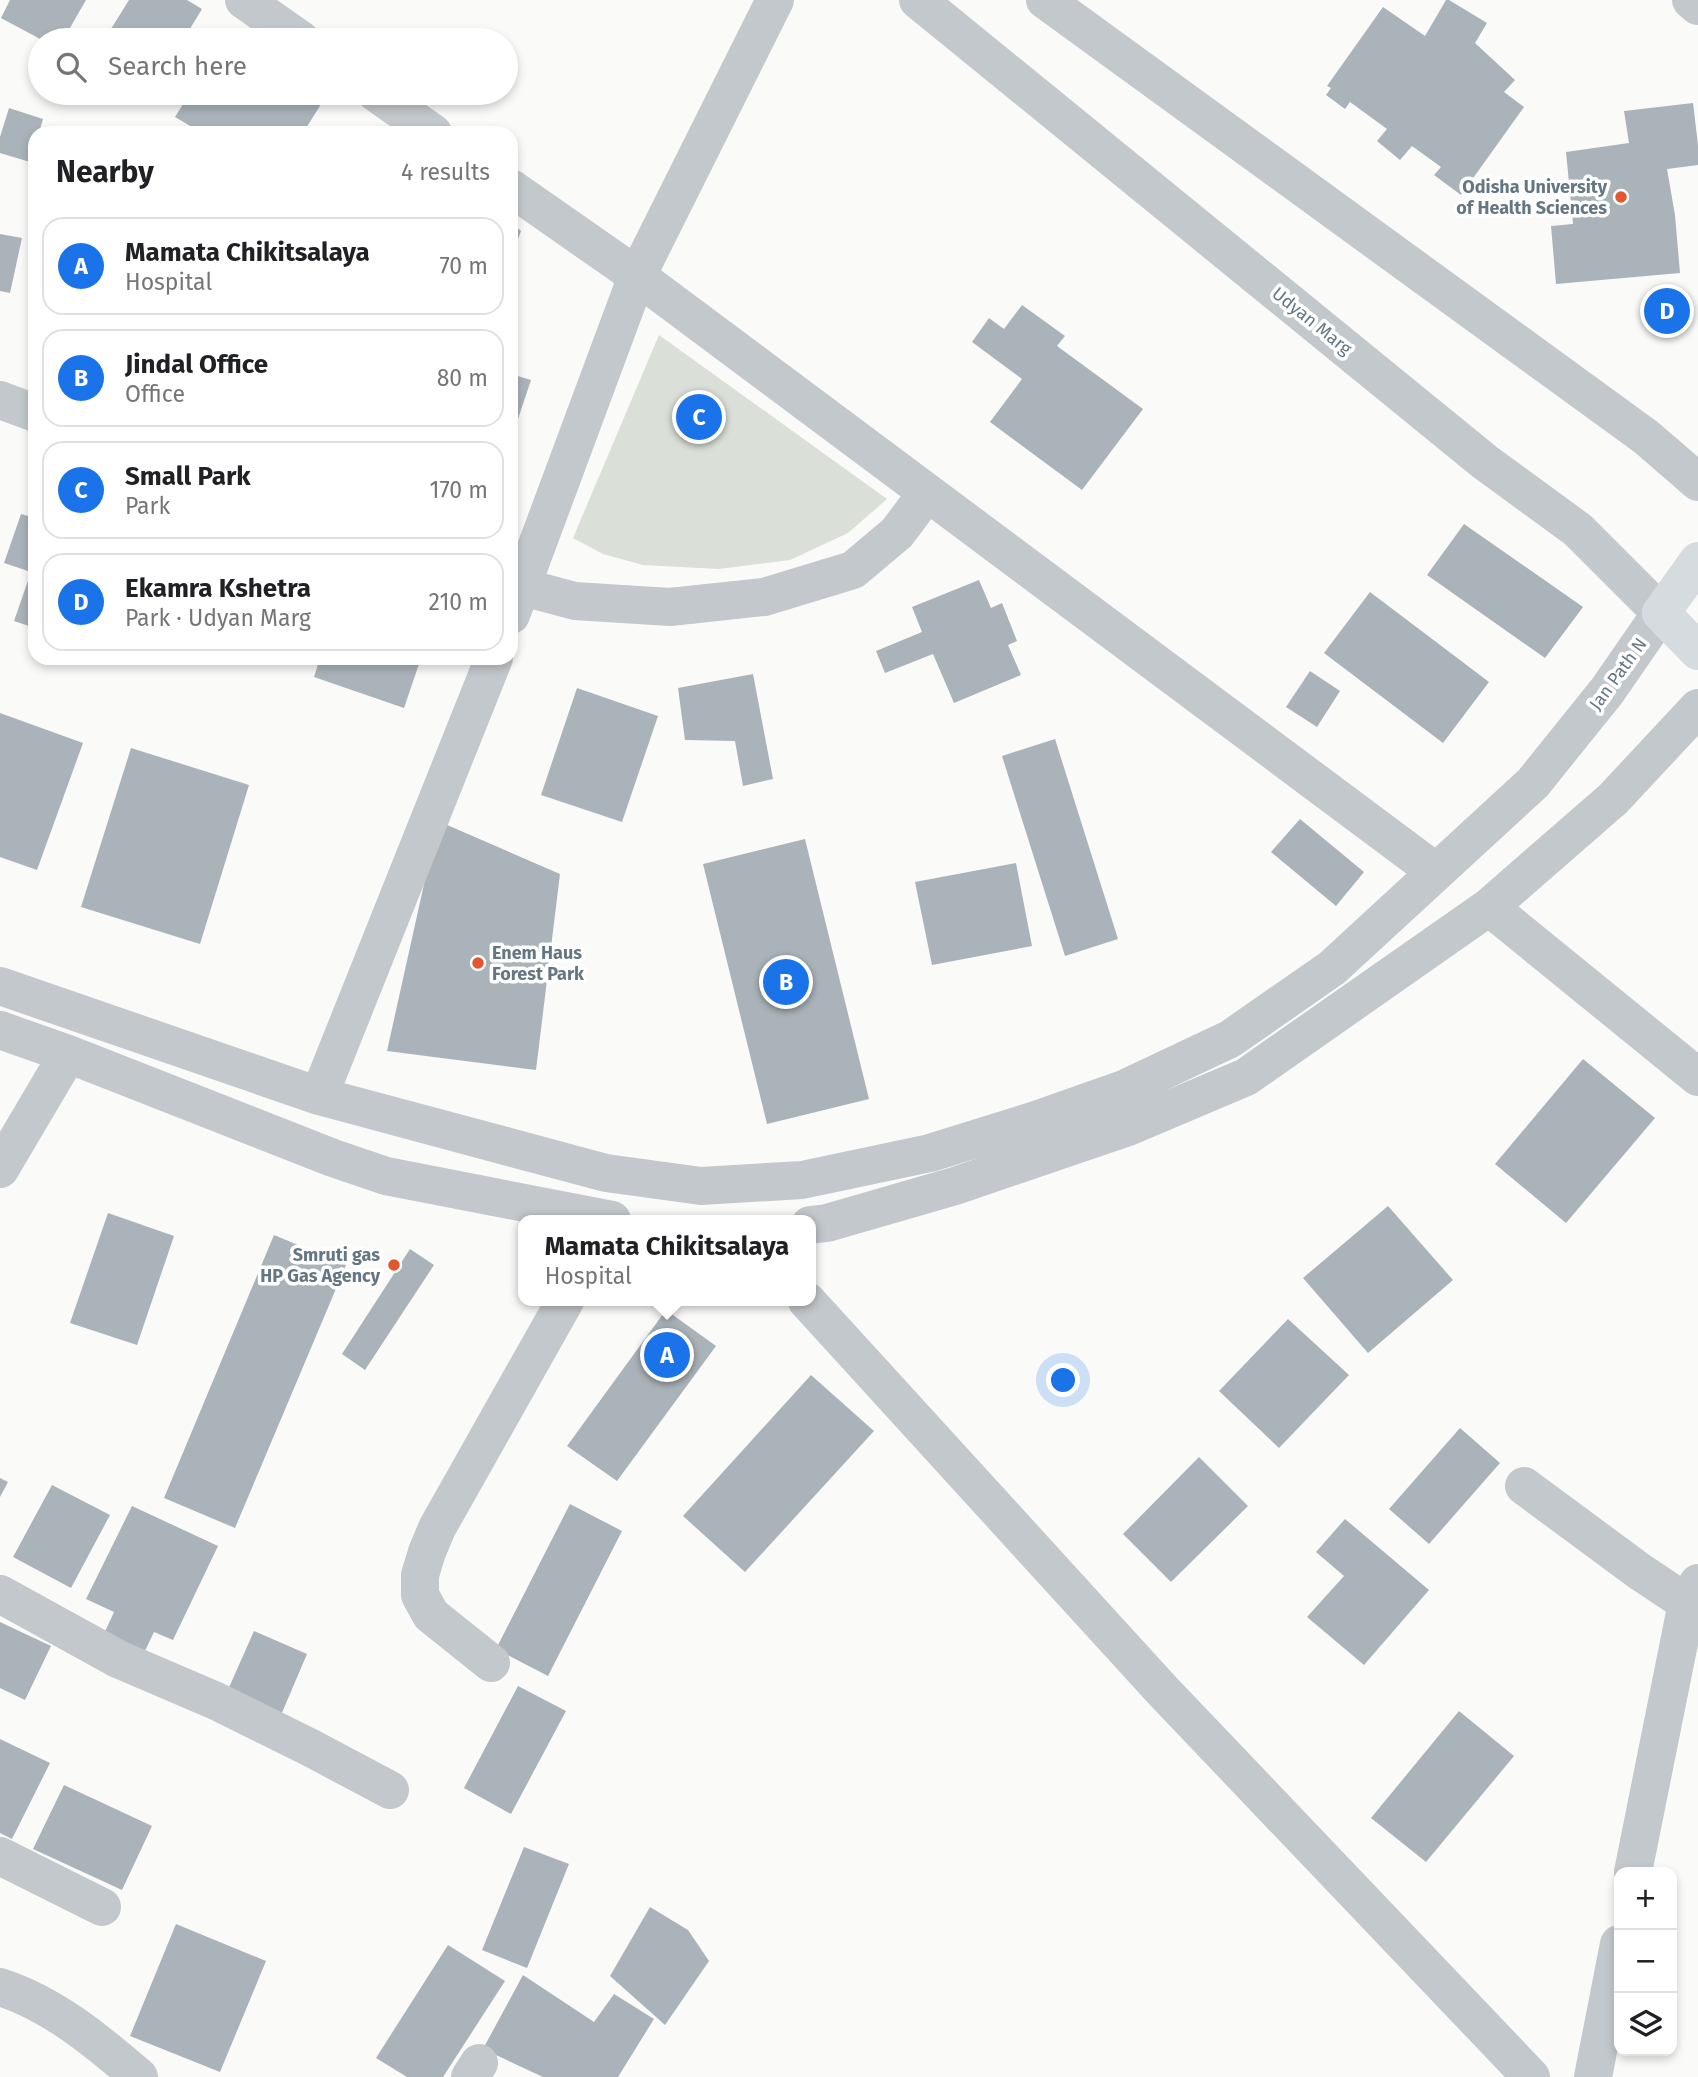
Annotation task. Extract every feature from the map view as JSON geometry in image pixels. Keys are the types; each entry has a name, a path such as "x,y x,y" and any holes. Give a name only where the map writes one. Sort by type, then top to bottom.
{"main road":[{"name":"Jan Path N","path":"1661,613 1698,561"},
{"name":"Udyan Marg","path":"1661,613 1698,651"}],"street":[{"path":"244,0 284,28"},
{"path":"518,588 637,276 775,0"},
{"name":"Udyan Marg","path":"918,0 1485,462 1578,530 1661,613"},
{"path":"1045,0 1635,428 1698,482"},
{"path":"1691,0 1698,6"},
{"path":"393,105 423,126"},
{"path":"518,193 637,276 1436,872"},
{"path":"0,400 28,410"},
{"path":"518,596 670,607 764,597 853,570 897,534 927,493"},
{"name":"Jan Path N","path":"0,986 319,1096 606,1172 701,1186 802,1180 930,1153 1124,1089 1230,1039 1332,968 1533,783 1607,691 1661,613"},
{"path":"319,1096 491,665"},
{"path":"816,1224 992,1174 1128,1127 1246,1077 1489,907 1613,799 1698,708"},
{"path":"1489,907 1698,1077"},
{"path":"0,1030 386,1177 584,1215"},
{"path":"0,1169 68,1055"},
{"path":"606,1172 610,1215"},
{"path":"491,1662 430,1615 420,1595 420,1576 438,1528 562,1306"},
{"path":"812,1306 1510,2070"},
{"path":"1524,1486 1639,1571 1693,1593 1634,1867"},
{"path":"0,1594 118,1659 216,1702 390,1790"},
{"path":"0,1856 102,1907"},
{"path":"1593,2077 1614,1970"},
{"path":"0,1987 19,1993 92,2036 139,2077"}],"shaded area":[{"path":"659,335 887,499 848,533 790,560 719,569 643,565 603,554 573,538"}],"building":[{"path":"10,0 86,0 70,28 28,28 28,32 1,18"},
{"path":"129,0 187,0 202,9 190,28 112,28"},
{"path":"1446,0 1487,23 1475,43 1515,80 1504,92 1524,107 1461,195 1434,175 1441,167 1412,146 1400,160 1377,141 1387,129 1350,102 1345,109 1326,95 1331,88 1327,86 1383,7 1425,36"},
{"name":"Odisha University of Health Sciences","path":"1693,103 1698,165 1667,169 1675,215 1680,273 1556,284 1551,226 1573,224 1566,152 1629,143 1624,111"},
{"path":"182,105 320,105 307,126 190,126 175,117"},
{"path":"9,108 43,119 41,126 28,126 28,161 0,153 0,137"},
{"path":"0,234 22,238 10,293 0,291"},
{"path":"1022,305 1065,336 1057,346 1143,409 1082,490 990,422 1022,379 972,342 989,318 1004,329"},
{"path":"518,376 531,380 518,419"},
{"path":"21,514 28,516 28,571 4,563"},
{"path":"1464,524 1583,607 1545,658 1427,575"},
{"path":"979,580 991,608 1002,603 1017,641 1008,645 1021,675 954,703 933,654 885,673 876,651 922,632 912,607"},
{"path":"28,581 28,626 14,621"},
{"path":"1370,592 1489,682 1443,743 1324,653"},
{"path":"318,665 419,665 404,708 314,677"},
{"path":"1310,671 1340,691 1317,727 1286,707"},
{"path":"753,674 773,779 743,786 735,741 685,740 678,688"},
{"path":"577,688 658,716 622,822 541,795"},
{"path":"0,713 83,743 37,870 0,857"},
{"path":"1055,739 1118,939 1065,956 1002,756"},
{"path":"131,748 249,785 200,944 81,907"},
{"path":"1300,819 1364,872 1336,906 1271,852"},
{"name":"Enem Haus Forest Park","path":"438,821 560,874 536,1070 387,1051"},
{"path":"805,839 869,1099 767,1124 703,864"},
{"path":"1016,863 1032,946 932,965 915,882"},
{"path":"1583,1059 1655,1118 1566,1223 1495,1164"},
{"path":"1388,1206 1453,1280 1368,1353 1303,1278"},
{"path":"108,1213 174,1236 137,1345 70,1323"},
{"path":"274,1235 346,1265 235,1528 164,1498"},
{"path":"410,1249 434,1265 365,1370 342,1354"},
{"path":"666,1310 716,1346 617,1481 567,1446"},
{"path":"1288,1319 1349,1375 1279,1448 1219,1391"},
{"path":"811,1375 874,1431 745,1572 683,1516"},
{"path":"1460,1428 1500,1463 1429,1544 1389,1509"},
{"path":"1199,1457 1248,1506 1171,1582 1123,1534"},
{"path":"0,1478 8,1482 0,1497"},
{"path":"52,1485 110,1515 71,1588 13,1557"},
{"path":"570,1504 622,1531 548,1676 496,1649"},
{"path":"132,1506 218,1546 173,1640 154,1632 144,1653 103,1636 114,1612 86,1599"},
{"path":"1345,1519 1429,1590 1364,1665 1307,1617 1344,1576 1316,1552"},
{"path":"0,1622 51,1646 25,1700 0,1688"},
{"path":"254,1631 307,1654 281,1715 227,1692"},
{"path":"518,1686 566,1711 511,1814 464,1788"},
{"path":"1459,1711 1514,1756 1426,1862 1371,1818"},
{"path":"0,1739 50,1763 12,1839 0,1833"},
{"path":"64,1785 152,1826 122,1890 33,1849"},
{"path":"524,1847 569,1864 527,1968 482,1950"},
{"path":"650,1907 688,1930 709,1961 665,2025 610,1976"},
{"path":"176,1924 266,1961 220,2072 130,2036"},
{"path":"448,1945 505,1981 443,2077 407,2077 376,2058"},
{"path":"523,1975 594,2022 614,1994 654,2019 618,2077 543,2077 483,2049"}],"place":[{"name":"Odisha University of Health Sciences","path":"1621,197"},
{"name":"Ekamra Kshetra","path":"1667,311"},
{"name":"Small Park","path":"699,417"},
{"name":"Enem Haus Forest Park","path":"478,963"},
{"name":"Jindal Office","path":"786,982"},
{"name":"Smruti gas HP Gas Agency","path":"394,1265"},
{"name":"Mamata Chikitsalaya","path":"667,1355"}]}
